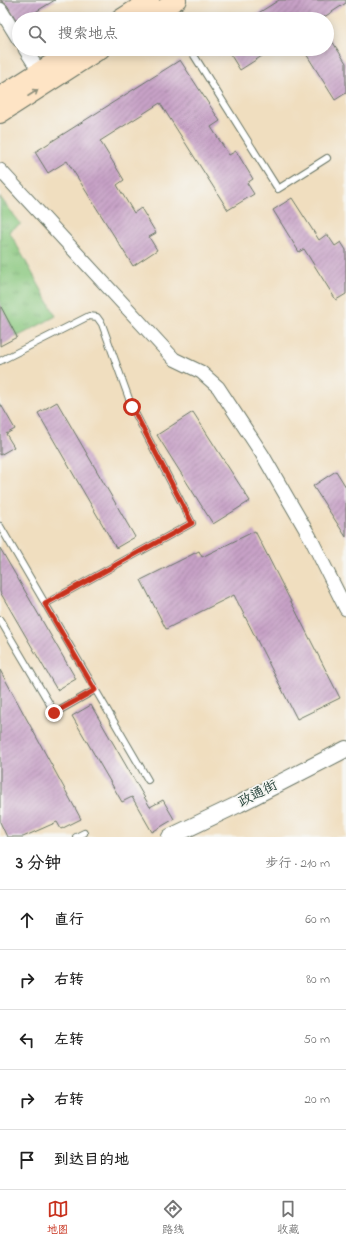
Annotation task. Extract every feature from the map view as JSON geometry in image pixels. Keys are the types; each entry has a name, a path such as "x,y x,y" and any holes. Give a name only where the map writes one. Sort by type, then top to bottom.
{"main road":[{"path":"142,12 165,5"},
{"path":"156,12 165,5"},
{"path":"0,96 63,56"},
{"path":"0,114 90,56"}],"street":[{"path":"0,9 12,29"},
{"path":"29,56 39,72"},
{"path":"0,170 174,359 201,372 218,387 262,454 310,537 346,609"},
{"name":"政通街","path":"170,837 346,750"}],"lane":[{"path":"194,56 278,189 327,158"},
{"path":"0,361 89,316 97,317 102,324 132,407 192,523 45,604"},
{"path":"0,526 148,780"},
{"path":"0,620 54,713 95,690"},
{"path":"76,837 84,833"}],"green space":[{"path":"0,197 21,224 9,231 56,316 17,337 0,305"}],"building":[{"path":"0,0 55,0 35,12 12,13 7,5"},
{"path":"279,0 346,0 346,3 332,12 260,12"},
{"path":"334,44 346,63 346,93 335,100 307,56 334,56"},
{"path":"231,56 262,56 240,70"},
{"path":"180,60 220,121 211,127 229,155 236,151 253,179 247,183 254,194 228,210 160,103 100,141 124,180 117,185 134,213 141,208 156,233 149,237 157,250 133,266 67,161 48,173 35,152"},
{"path":"292,198 319,240 327,234 335,246 341,242 346,250 346,294 336,300 304,249 299,252 273,210"},
{"path":"0,305 17,337 0,346"},
{"path":"57,402 135,537 116,548 38,413"},
{"path":"0,403 15,429 6,434 14,447 0,455"},
{"path":"193,412 250,501 213,524 157,435"},
{"path":"336,471 346,487 346,537 313,486"},
{"path":"255,531 340,698 297,719 234,595 166,629 141,580 199,551 202,557"},
{"path":"0,548 76,679 57,690 0,592"},
{"path":"0,670 81,819 61,829 57,822 23,837 7,837 0,822"},
{"path":"91,705 150,807 163,800 174,819 152,832 132,797 122,802 72,716"}],"route":[{"path":"54,713 95,690 45,604 192,523 132,407"}]}
